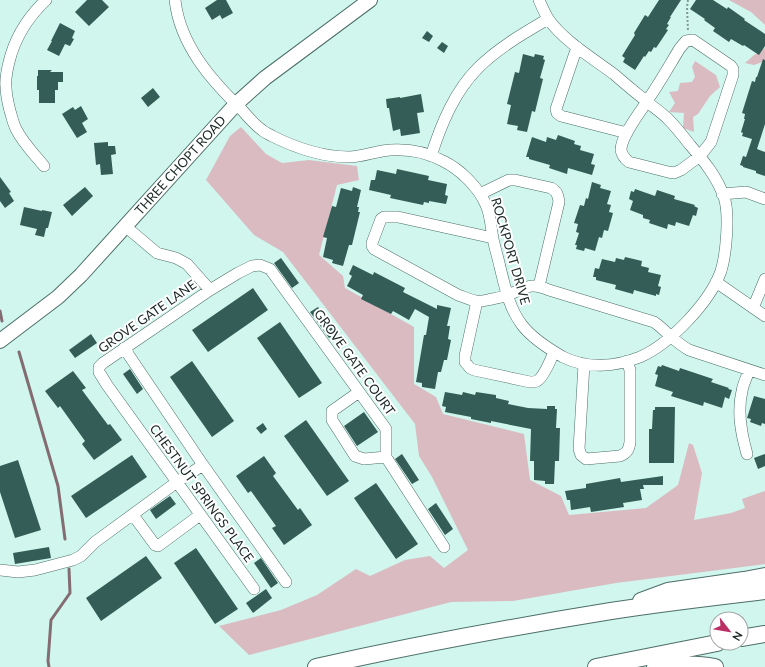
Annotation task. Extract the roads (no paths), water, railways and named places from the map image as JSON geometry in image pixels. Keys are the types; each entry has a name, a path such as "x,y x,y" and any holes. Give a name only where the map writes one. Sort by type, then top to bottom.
{"highway":[{"path":"612,611 668,591 765,576"},
{"path":"316,667 517,627 612,611 765,590"},
{"path":"749,637 765,634"},
{"path":"596,667 709,645"},
{"path":"655,667 672,664 715,667"}],"main road":[{"name":"THREE CHOPT ROAD","path":"0,341 58,297 81,275 236,104 265,78 370,0"}],"street":[{"path":"44,166 24,143 15,127 3,82 12,49 19,34 25,23 46,0"},
{"name":"ROCKPORT DRIVE","path":"175,0 184,34 193,52 211,77 262,130 284,142 304,150 329,155 350,157 383,151 414,150 443,160 456,168 480,194 486,206 507,295 523,327 554,352 568,360 596,366 609,365 644,355 666,341 692,316 702,304 716,282 721,269 727,228 727,209 724,197 713,175 700,156 666,118 558,30 548,19 539,0"},
{"path":"431,156 440,129 450,108 468,79 478,68 497,52 519,36 548,19"},
{"path":"693,40 731,66 733,69 733,75 711,142 700,156 681,170 674,173 629,162 623,157 621,150 623,142 631,125 647,102 680,48 686,41 693,40"},
{"path":"577,47 556,109 557,113 561,116 627,133"},
{"path":"480,194 509,180 515,180 555,190 558,195 559,202 539,286"},
{"path":"722,194 746,192 765,199"},
{"path":"493,238 398,217 384,217 372,246 374,249 388,257 458,295 477,301 507,295 530,286 539,286 654,322 689,350 765,375"},
{"path":"125,226 157,253 176,258 187,264 210,290"},
{"name":"GROVE GATE LANE","path":"127,414 99,372 103,363 210,290 252,266 260,265"},
{"name":"GROVE GATE COURT","path":"260,265 270,269 386,429 386,458"},
{"path":"753,308 765,279"},
{"path":"716,282 765,316"},
{"path":"477,301 465,356 465,362 470,368 535,382 543,373 554,352"},
{"path":"124,348 286,582"},
{"path":"584,364 579,449 581,455 586,459 620,456 625,454 629,449 630,370 627,361"},
{"path":"747,454 741,434 740,410 742,390 749,370"},
{"path":"360,392 332,411 332,420 355,456 364,459 386,458 444,547"},
{"name":"CHESTNUT SPRINGS PLACE","path":"127,414 254,589"},
{"path":"0,569 18,572 35,570 73,560 81,556 96,542 176,482 203,464"},
{"path":"133,515 155,545 158,546 200,515"}],"waterway":[{"path":"0,311 2,321"},
{"path":"19,352 58,486 65,539"},
{"path":"49,667 48,661 51,620 70,593 69,569"}]}
